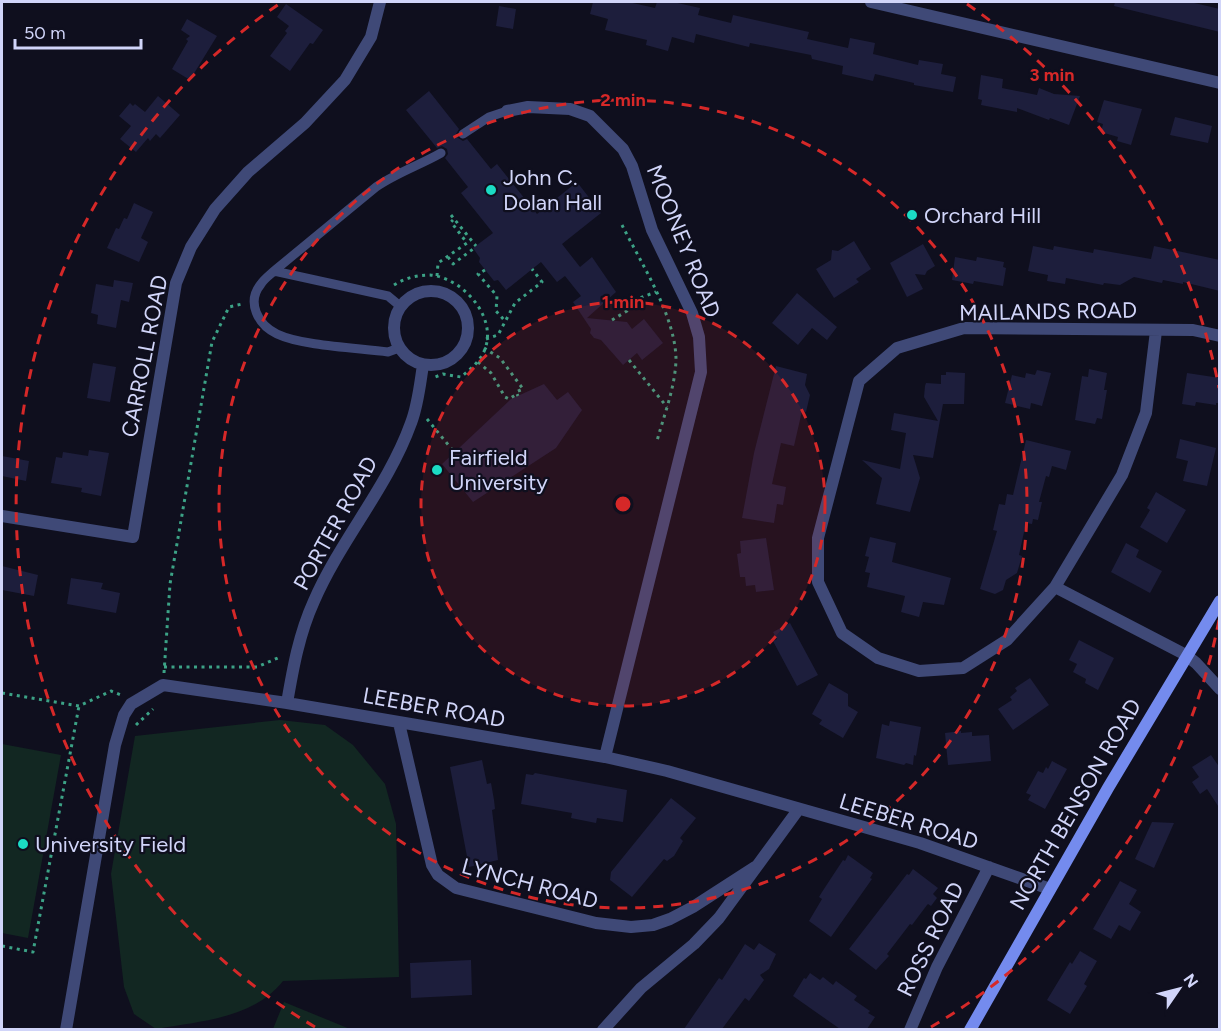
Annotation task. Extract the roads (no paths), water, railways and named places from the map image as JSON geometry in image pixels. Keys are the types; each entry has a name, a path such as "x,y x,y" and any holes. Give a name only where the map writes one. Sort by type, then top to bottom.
{"main road":[{"name":"NORTH BENSON ROAD","path":"970,1029 1220,601"}],"street":[{"name":"CARROLL ROAD","path":"2,516 134,537 176,283 191,247 215,209 248,172 305,123 345,80 371,37 381,2"},
{"path":"871,2 1220,83"},
{"name":"MOONEY ROAD","path":"507,111 528,107 570,109 590,116 623,149 632,166 652,230 693,313 699,337 701,372 605,757"},
{"path":"433,290 456,299 464,309 468,321 465,345 457,355 441,364 423,365 405,356 399,348 393,327 400,306 409,297 433,290"},
{"name":"MAILANDS ROAD","path":"1156,331 1146,413 1122,475 1055,587 1007,640 963,668 919,671 878,658 842,633 818,582 818,538 859,381 897,348 964,328 1193,330 1220,336"},
{"name":"PORTER ROAD","path":"287,703 301,635 314,601 338,555 392,465 414,413 423,365"},
{"path":"1055,587 1186,656 1196,663 1220,689"},
{"name":"LEEBER ROAD","path":"66,1029 115,745 124,715 136,701 163,685 287,703 605,757 667,771 920,843 1050,889"},
{"name":"LYNCH ROAD","path":"399,723 432,865 438,875 456,888 596,922 631,927 653,925 670,919 755,867"},
{"name":"LYNCH ROAD","path":"603,1029 641,988 694,944 718,918 798,810"},
{"name":"ROSS ROAD","path":"910,1029 937,967 989,867"}],"lane":[{"path":"463,134 489,117 507,111"},
{"path":"399,348 388,352 308,342 278,335 258,319 255,311 256,291 274,271 376,187 392,176 441,153"},
{"path":"274,271 388,296 400,306"}],"place":[{"name":"John C. Dolan Hall","path":"491,190"},
{"name":"Orchard Hill","path":"912,215"},
{"name":"Fairfield University","path":"437,470"},
{"name":"University Field","path":"23,844"}]}
